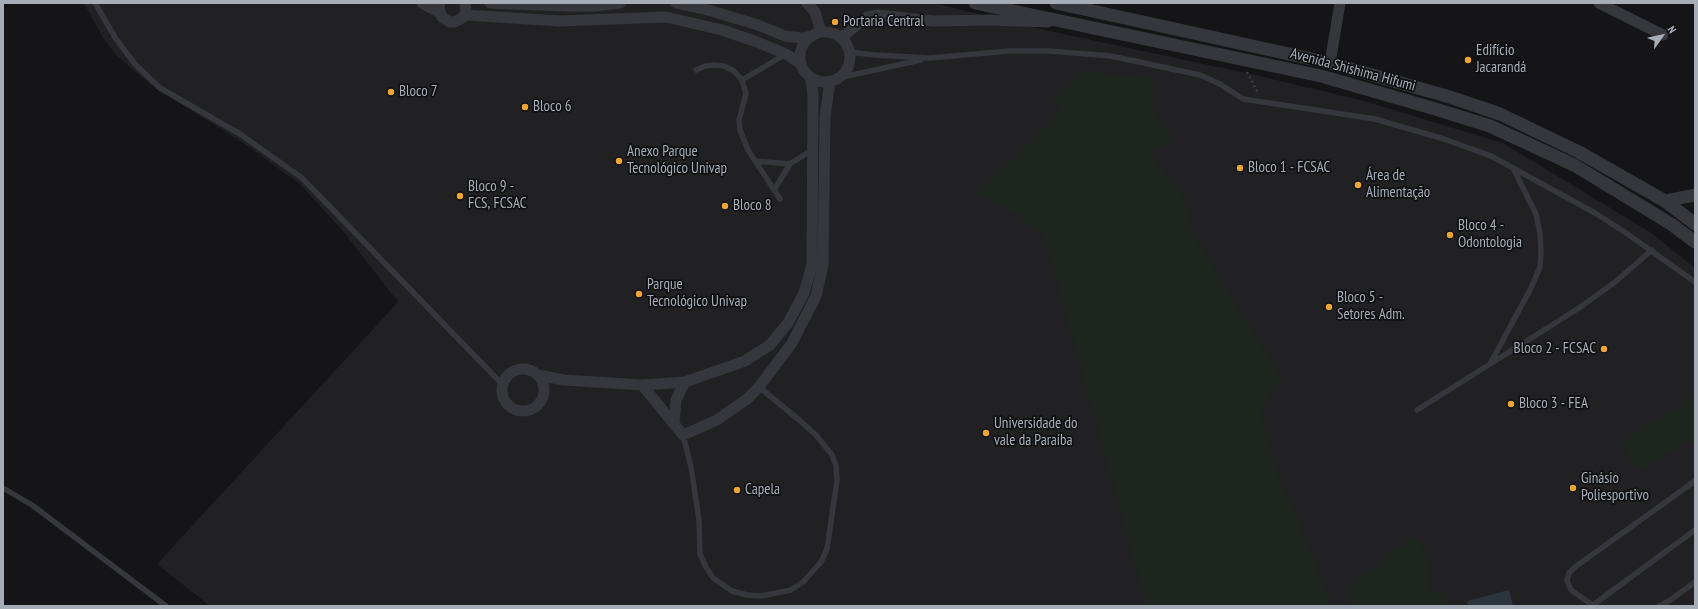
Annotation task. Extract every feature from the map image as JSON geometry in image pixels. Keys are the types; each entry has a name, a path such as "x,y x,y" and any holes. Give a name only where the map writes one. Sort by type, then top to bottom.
{"street":[{"path":"422,3 440,8 442,18 450,22 459,21 464,15 466,10 464,3"},
{"path":"490,3 595,6 620,3"},
{"path":"642,385 674,422 683,436 717,420 747,399 759,387 792,343 816,296 820,281 823,265 826,117 834,80 847,68 849,60 849,52 846,44 835,34 816,34 802,38 785,36 758,25 708,10 676,3"},
{"path":"808,3 815,12 816,34"},
{"name":"Avenida Shishima Hifumi","path":"975,3 1321,76 1490,126 1574,166 1670,224 1695,242"},
{"name":"Avenida Shishima Hifumi","path":"1056,3 1330,63 1450,97 1500,114 1579,152 1665,201 1695,224"},
{"path":"1330,63 1340,3"},
{"path":"1599,3 1616,7 1663,35"},
{"path":"464,15 560,21 666,17 722,30 757,42 786,54 801,64 811,78 818,81 834,80"},
{"path":"841,38 867,17 878,15 933,21 991,20 1068,23"},
{"path":"801,64 802,48 805,41 816,34"},
{"path":"538,375 544,387 543,394 536,406 529,410 522,410 515,409 509,405 504,399 502,385 505,379 514,371 527,369 538,375 564,380 642,385 685,382 745,361 770,345 788,323 804,293 812,265 811,78"},
{"path":"1665,201 1695,195"},
{"path":"543,394 564,380"},
{"path":"674,422 676,400 685,382"}],"lane":[{"path":"95,3 116,39 135,64 160,88 240,134 302,178 502,385"},
{"path":"834,80 930,58 1009,51 1049,51 1111,56 1200,75 1220,84 1243,99 1375,120 1444,139 1491,156 1595,213 1652,250 1695,282"},
{"path":"849,52 930,58"},
{"path":"742,80 786,54"},
{"path":"696,70 710,66 724,66 734,71 742,80 746,94 739,120 743,140 780,199"},
{"path":"774,190 790,164 812,150"},
{"path":"755,161 790,164"},
{"path":"1490,364 1531,288 1540,267 1541,245 1536,214 1513,168"},
{"path":"1417,410 1591,299 1634,267 1652,250"},
{"path":"683,436 691,467 699,520 700,554 713,578 732,591 747,595 760,596 791,590 803,582 814,571 821,562 827,549 837,480 836,466 832,454 816,435 798,418 759,387"},
{"path":"1695,481 1575,567 1569,573 1567,581 1571,590 1594,606 1695,530"},
{"path":"3,488 32,505 166,606"},
{"path":"1659,606 1669,601 1695,582"}],"path":[{"path":"1241,60 1263,101"}],"shaded area":[{"name":"Universidade do vale da Paraíba","path":"84,3 934,3 1040,29 1260,76 1364,101 1503,143 1650,232 1695,268 1695,606 210,606 157,564 398,302 342,230 300,184 245,144 152,86 116,55 103,38"},
{"path":"1084,71 1154,79 1152,110 1173,138 1148,152 1183,196 1193,235 1280,377 1260,414 1279,481 1295,512 1331,606 1147,606 1044,232 978,193 1062,111 1055,99"},
{"path":"1695,395 1695,436 1640,471 1622,443"},
{"path":"1415,535 1427,558 1430,592 1445,593 1452,606 1349,606 1351,585"},
{"path":"1509,590 1513,606 1468,606 1467,601"}],"place":[{"name":"Portaria Central","path":"835,22"},
{"name":"Edifício Jacarandá","path":"1468,60"},
{"name":"Bloco 7","path":"391,92"},
{"name":"Bloco 6","path":"525,107"},
{"name":"Anexo Parque Tecnológico Univap","path":"619,161"},
{"name":"Bloco 1 - FCSAC","path":"1240,168"},
{"name":"Área de Alimentação","path":"1358,185"},
{"name":"Bloco 9 - FCS, FCSAC","path":"460,196"},
{"name":"Bloco 8","path":"725,206"},
{"name":"Bloco 4 - Odontologia","path":"1450,235"},
{"name":"Parque Tecnológico Univap","path":"639,294"},
{"name":"Bloco 5 - Setores Adm.","path":"1329,307"},
{"name":"Bloco 2 - FCSAC","path":"1604,349"},
{"name":"Bloco 3 - FEA","path":"1511,404"},
{"name":"Universidade do vale da Paraíba","path":"986,433"},
{"name":"Ginásio Poliesportivo","path":"1573,488"},
{"name":"Capela","path":"737,490"}]}
